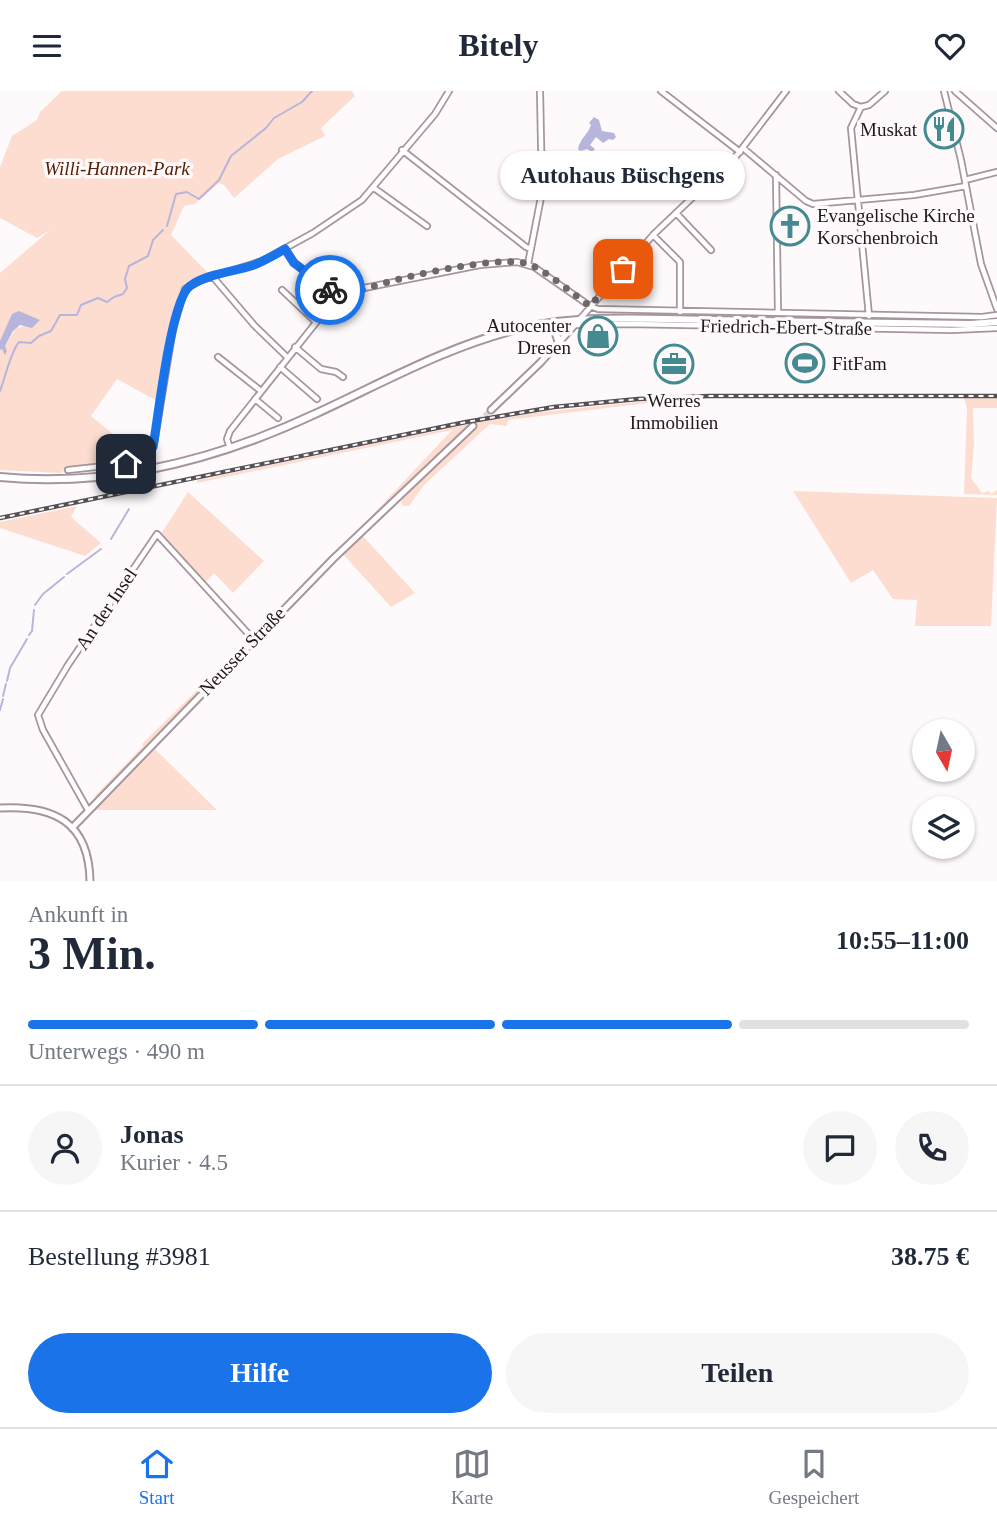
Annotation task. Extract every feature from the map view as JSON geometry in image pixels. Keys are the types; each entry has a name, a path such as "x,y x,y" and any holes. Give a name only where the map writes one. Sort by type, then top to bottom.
{"main road":[{"path":"0,477 69,479 122,475 184,463 230,449 296,423 447,352 487,337 535,326 577,322 997,322"},
{"path":"535,326 554,329 559,343"}],"street":[{"path":"68,470 143,461 154,444 173,328 181,297 190,285 257,264 330,223 366,197 402,150 435,114 449,91"},
{"path":"528,264 542,187 540,91"},
{"path":"661,91 776,175 811,204 914,195 966,183 997,172"},
{"path":"491,410 559,343 653,235 741,150 786,91"},
{"path":"839,91 853,104 861,107 869,105 885,91"},
{"path":"997,128 954,91 945,93 966,183 982,270 997,309"},
{"path":"861,107 850,128 869,316"},
{"path":"402,150 531,249"},
{"path":"776,175 778,313"},
{"path":"374,188 427,226"},
{"path":"676,213 711,250"},
{"path":"653,235 681,263 680,312"},
{"path":"285,249 294,263 340,299"},
{"path":"230,449 228,435 316,322 340,299 377,284 499,262 528,264 590,306"},
{"path":"213,277 254,325 287,357"},
{"path":"282,290 316,322"},
{"name":"Friedrich-Ebert-Straße","path":"590,306 598,309 680,312 869,316 997,315"},
{"name":"Friedrich-Ebert-Straße","path":"577,322 970,330 997,328"},
{"path":"295,347 321,369 343,377"},
{"path":"218,357 261,391"},
{"path":"280,367 317,399"},
{"path":"255,398 278,418"},
{"name":"Neusser Straße","path":"72,828 342,550 474,426"},
{"name":"An der Insel","path":"88,810 43,730 38,715 68,665 157,534 254,640"},
{"path":"0,808 43,810 59,817 72,828 87,853 90,881"}],"green space":[{"name":"Willi-Hannen-Park","path":"62,91 352,91 355,96 321,128 325,136 278,159 234,198 224,185 219,183 195,204 184,206 171,235 208,273 185,285 175,306 159,402 117,379 91,416 141,457 139,460 68,468 61,473 0,470 0,350 7,352 5,346 16,328 25,326 29,315 0,341 0,273 50,230 37,238 0,218 0,167 12,136 37,120 40,112"},
{"path":"964,398 997,398 997,408 973,408 971,478 982,493 989,491 991,494 997,490 997,495 964,494 967,409"},
{"path":"656,400 508,420 507,426 490,424 424,485 409,506 403,506 401,503 477,426 471,424 531,413"},
{"path":"470,424 365,523 452,430 197,483 197,480"},
{"path":"793,491 997,498 991,626 915,626 917,600 893,599 873,570 851,583"},
{"path":"188,492 264,561 233,593 214,573 206,582 161,534"},
{"path":"77,506 71,517 101,543 85,556 0,528 0,522"},
{"path":"362,535 415,593 391,607 342,553"},
{"path":"268,629 271,630 155,749 217,810 96,810 95,807 100,801 103,801"},
{"path":"248,637 248,643 99,795 94,797 142,744 247,641"}],"water":[{"path":"594,117 599,120 602,131 614,133 616,137 603,143 596,137 590,145 595,149 592,152 587,149 580,151 579,145"},
{"path":"19,311 40,320 32,328 20,325 13,331 5,346 5,355 2,349 0,350 0,341 12,314"}],"waterway":[{"path":"167,226 176,194 187,192 199,199 219,180 231,156 266,128 274,118 302,102 312,91"},
{"path":"0,391 19,342 31,343 51,331 60,315 77,315 81,305 98,298 107,302 123,294 127,288 125,279 129,266 148,256 153,240 163,230"},
{"path":"111,539 129,509"},
{"path":"67,574 101,549"},
{"path":"35,605 43,594 64,577"},
{"path":"29,635 32,631 34,610"},
{"path":"7,681 10,668 27,639"},
{"path":"3,696 6,684"},
{"path":"0,710 3,699"}],"tunnel":[{"path":"473,426 491,410"}],"railway":[{"path":"0,518 466,422 554,407 709,396 997,396"}],"way so far":[{"path":"330,290 340,299 383,283 505,261 534,267 590,306 623,269"}],"place":[{"name":"Muskat","path":"944,129"},
{"name":"Evangelische Kirche Korschenbroich","path":"790,226"},
{"name":"Autohaus Büschgens","path":"623,269"},
{"name":"Autocenter Dresen","path":"598,336"},
{"name":"FitFam","path":"805,363"},
{"name":"Werres Immobilien","path":"674,364"}],"route":[{"path":"126,464 143,461 153,447 173,328 179,302 186,288 200,280 257,264 285,249 294,263 330,290"}]}
